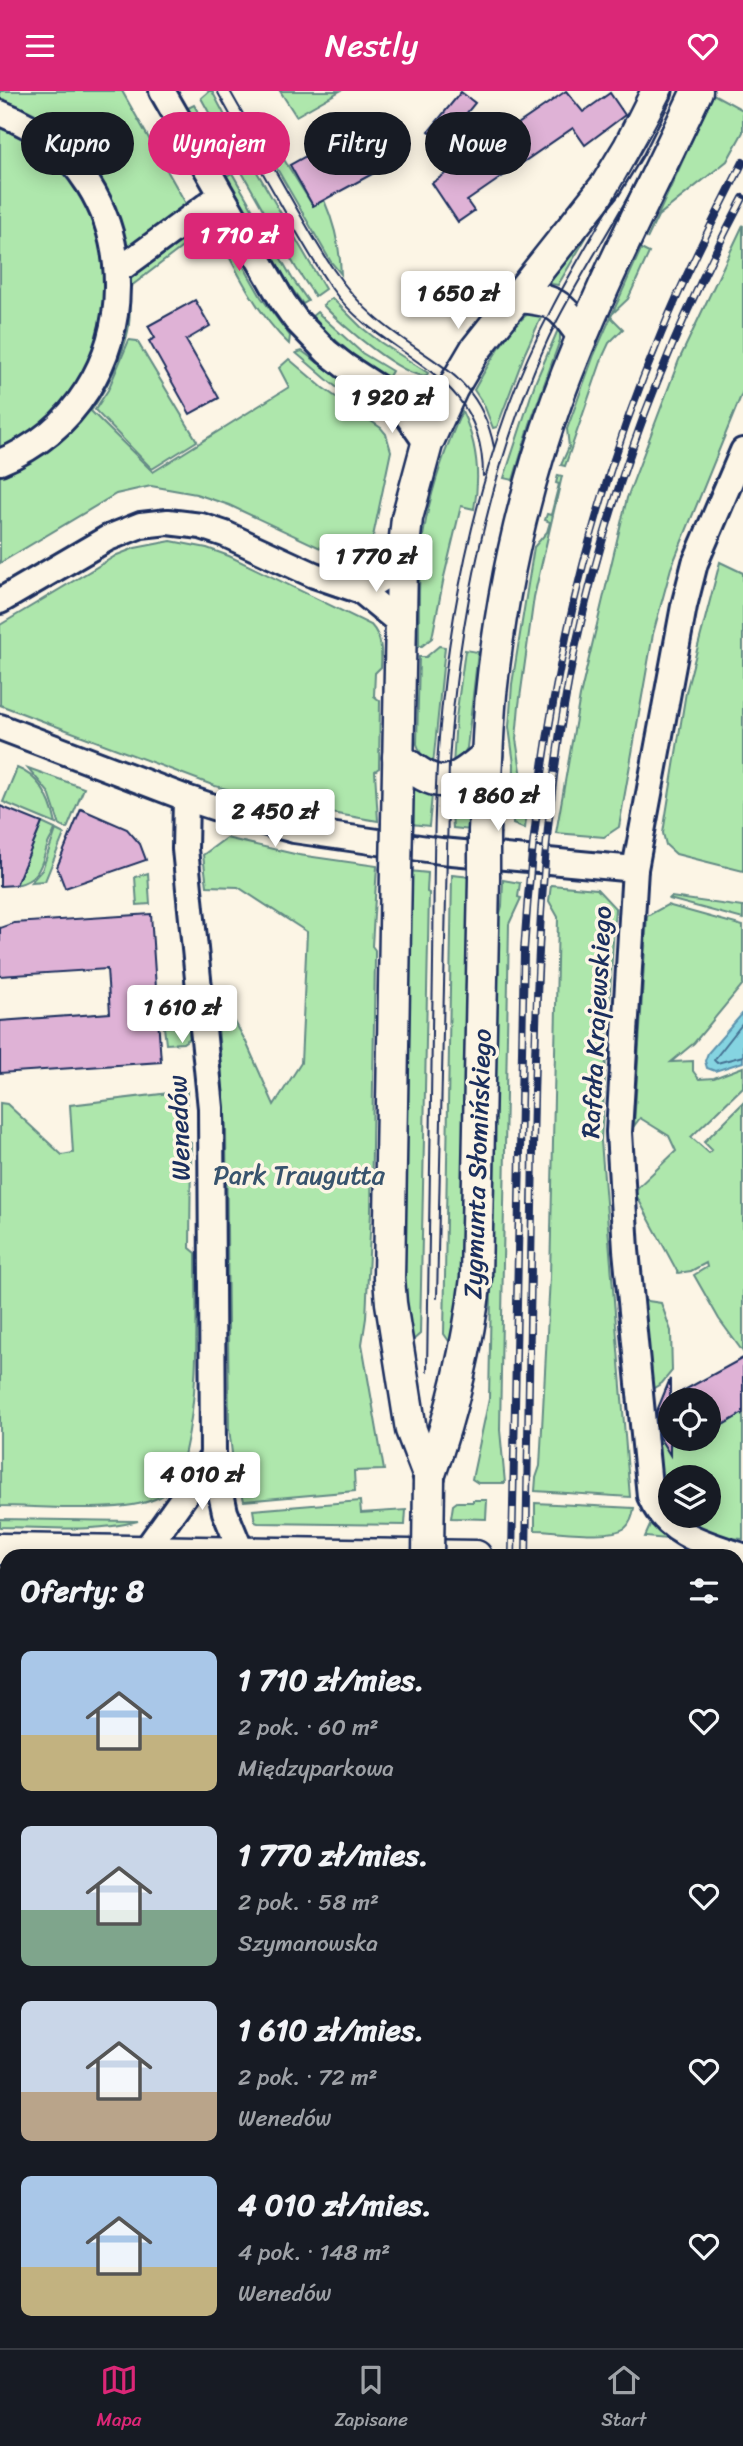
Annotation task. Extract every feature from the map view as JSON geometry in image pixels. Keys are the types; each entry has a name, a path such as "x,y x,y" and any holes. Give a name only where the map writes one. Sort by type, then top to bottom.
{"main road":[{"path":"428,1549 429,1477 411,1430 389,1277 400,623 407,518 427,445 448,397 475,350 606,185 635,136 657,91"},
{"name":"Zygmunta Słomińskiego","path":"429,1477 446,1430 471,1315 476,1278 487,755 494,669 515,549 537,463 582,335 696,91"},
{"path":"516,297 543,299 554,303 563,309 582,335"},
{"path":"398,757 422,776 448,781 461,777 487,755"}],"street":[{"path":"162,91 270,282 296,320 345,366 396,399 427,445"},
{"path":"0,113 23,124 49,142 80,174 102,212 110,232 118,268 116,319 94,380 54,429 22,452 0,462"},
{"path":"118,268 124,267 220,195"},
{"path":"396,399 448,397"},
{"name":"Rafała Krajewskiego","path":"721,1549 678,1531 654,1505 648,1487 625,1250 618,1132 635,869 684,606 695,563 743,451"},
{"path":"0,601 108,538 141,525 167,522 201,526 225,534 314,575 361,591 400,623"},
{"path":"361,591 402,566"},
{"path":"0,727 186,798 294,830 441,851 635,869"},
{"name":"Wenedów","path":"186,798 185,849 211,1108 213,1456 225,1512 239,1549"},
{"path":"146,1549 213,1456"}],"green space":[{"path":"0,91 122,91 134,112 21,112 21,175 134,175 134,112 148,137 148,175 170,175 202,232 130,287 128,331 122,352 91,411 153,472 289,387 279,368 289,359 323,388 386,434 391,451 371,546 362,558 348,561 229,505 196,494 151,486 116,494 0,563"},
{"path":"212,91 223,112 209,112 201,98"},
{"path":"280,91 340,91 296,116"},
{"path":"713,94 743,110 743,132 727,161 658,216 647,239"},
{"path":"194,105 198,112 190,112 188,108"},
{"path":"290,169 313,206 324,200 336,236 341,274 331,262 281,175 290,175"},
{"path":"233,175 308,301 303,304 287,282 226,176"},
{"path":"244,175 259,175 325,289 315,296 296,268"},
{"path":"214,214 261,297 290,336 289,344 265,317 244,284 209,217"},
{"path":"743,225 743,391 671,568 653,634 619,827 604,837 556,833 580,696 627,498 679,360"},
{"path":"587,236 558,285 551,284 551,281"},
{"path":"641,249 649,253 628,299 612,314"},
{"path":"332,298 361,327 428,373 427,375 404,369 357,336 323,305"},
{"path":"532,311 544,311 497,427 493,428 484,405 474,390 508,336"},
{"path":"317,312 362,353 392,371 388,378 357,358 329,334 311,317"},
{"path":"611,317 623,329 609,343 603,356 565,466 561,465 569,447 567,429"},
{"path":"560,325 560,340 513,480 504,478 535,383"},
{"path":"129,340 137,341 197,441 152,469 95,410 108,390"},
{"path":"302,351 368,400 370,409 331,383 296,353"},
{"path":"462,411 476,459 474,509 461,506 432,638 419,646 423,536 438,472"},
{"path":"558,475 562,476 534,597 519,705 516,739 527,809 525,829 513,824 514,764 509,727 512,684 534,547 547,532 550,522 545,520 547,514 551,515 559,484 556,483"},
{"path":"171,541 207,548 229,556 371,625 375,630 381,656 381,667 375,673 374,696 380,701 379,768 375,771 378,821 290,806 215,786 0,705 0,625 117,555 135,548"},
{"path":"720,562 743,573 743,871 676,854 666,845 663,833 686,692"},
{"path":"439,646 445,647 433,765 422,757 417,744 419,657 426,657"},
{"path":"465,650 478,652 467,748 453,765 456,718"},
{"path":"17,768 33,777 44,790 56,824 3,802"},
{"path":"28,768 84,788 67,829 60,826 49,793"},
{"path":"410,785 432,795 429,826 411,824"},
{"path":"473,786 471,830 453,828 451,795"},
{"path":"42,823 55,829 41,865 30,879 16,885"},
{"path":"56,830 64,834 45,881 31,882 42,870"},
{"name":"Park Traugutta","path":"226,838 299,855 377,866 372,946 375,958 371,1211 366,1318 362,1344 384,1470 354,1471 355,1491 244,1501 237,1471 234,1470 229,1428 226,1128 217,1014 218,991 246,1042 274,1105 301,1063 307,932 238,887 207,886 203,855"},
{"path":"409,871 428,873 429,893 420,1334 412,1341 401,1274"},
{"path":"148,873 150,904 137,905 135,877"},
{"path":"452,875 471,877 465,1260 451,1344 444,1334"},
{"path":"503,880 520,883 518,897 521,898 509,924 500,1430 505,1483 478,1483 472,1479 489,1399 498,920 502,906"},
{"path":"551,885 597,889 615,908 601,1141 630,1497 535,1491 540,1466 550,1277 558,917 549,901"},
{"path":"671,897 743,907 743,919 669,899"},
{"path":"667,905 743,926 743,984 694,1043 671,1062 693,1061 693,1071 699,1079 714,1078 743,1067 743,1087 691,1137 709,1153 712,1150 704,1142 743,1103 743,1352 719,1319 694,1275 707,1267 706,1263 691,1271 678,1273 635,1193 676,1151 669,1136 640,1118 634,1126 647,916"},
{"path":"181,1025 189,1028 190,1038 183,1043 166,1044 164,1027"},
{"name":"Park Traugutta","path":"187,1091 185,1139 191,1143 190,1248 196,1253 196,1353 190,1427 177,1479 171,1489 160,1497 140,1504 102,1508 0,1506 0,1103 7,1104 62,1155 73,1153 70,1105"},
{"path":"641,1300 661,1303 671,1331 672,1371 662,1383 649,1391"},
{"path":"743,1413 743,1539 716,1537 698,1528 721,1528 721,1465 658,1465 658,1475 657,1472 653,1438 658,1436 658,1451 721,1451 721,1426"},
{"path":"487,1500 486,1519 451,1518 453,1505"},
{"path":"360,1501 361,1513 406,1510 405,1525 258,1523 255,1522 253,1510"},
{"path":"535,1503 634,1508 625,1528 607,1533 582,1533 535,1530"},
{"path":"0,1519 138,1521 104,1527 52,1528 0,1527"},
{"path":"652,1521 668,1537 667,1539 645,1537"}],"water":[{"path":"743,1013 743,1062 715,1071 707,1068 705,1061 708,1053"}],"building":[{"path":"566,91 583,112 610,93 625,115 585,145 573,128 531,157 531,115"},
{"path":"461,92 475,103 468,112 445,112"},
{"path":"304,157 304,175 370,175 313,206 290,165"},
{"path":"444,175 505,175 467,201 474,211 458,222 432,183"},
{"path":"195,300 210,326 186,340 219,398 190,414 149,341 155,338 148,326"},
{"path":"0,806 42,823 16,885 0,886"},
{"path":"81,809 127,829 140,844 146,860 65,888 57,867"},
{"path":"151,914 161,1062 0,1073 0,1021 110,1013 107,969 0,976 0,928 14,923"},
{"path":"743,1358 743,1413 721,1426 721,1388 688,1388"}],"tram line":[{"path":"217,91 332,289 353,313 449,388 467,411 479,439 483,476"},
{"path":"230,91 311,233 340,278 376,318 463,384 487,421 494,447"},
{"path":"427,1371 436,793 448,653 463,568 495,444 525,363 565,284 673,91"},
{"path":"437,1298 449,763 453,710 469,601 494,491 528,386 559,317 637,180"},
{"path":"423,1549 425,1477"}],"railway":[{"path":"512,1549 524,951 530,872 551,714 585,559 606,483 632,408 680,290 743,162"},
{"path":"526,1549 538,961 547,836 563,711 589,590 623,475 665,362 743,198"}]}
